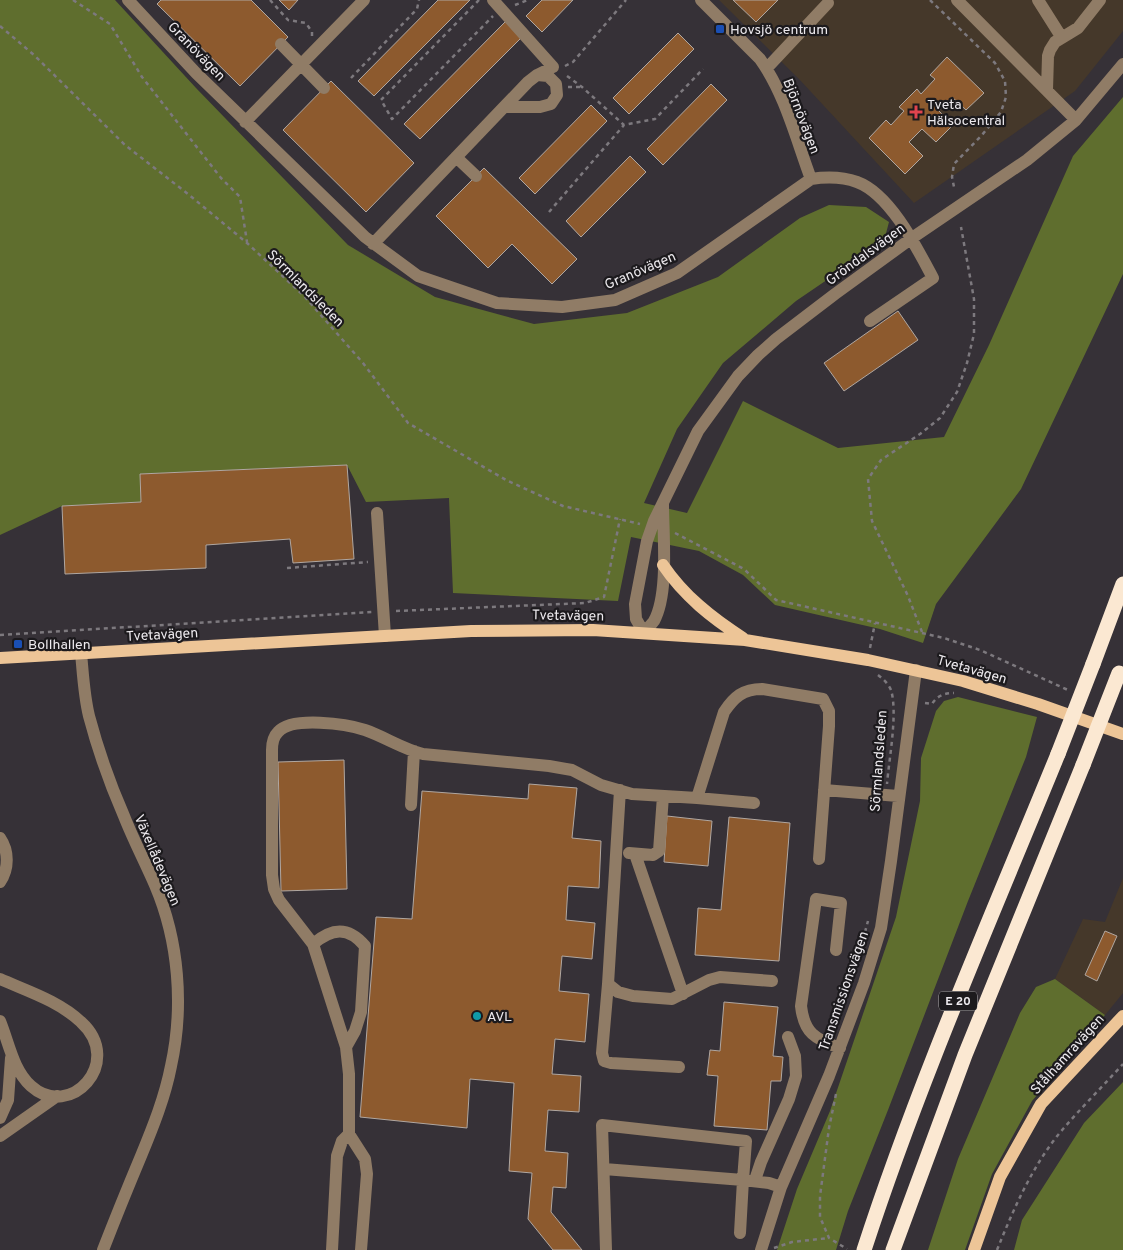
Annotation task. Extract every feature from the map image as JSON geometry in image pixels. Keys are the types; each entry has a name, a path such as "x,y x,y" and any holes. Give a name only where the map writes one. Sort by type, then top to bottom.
{"highway":[{"name":"E 20","path":"864,1250 939,1046 1058,754 1123,584"},
{"name":"E 20","path":"893,1250 965,1055 1121,668"}],"main road":[{"path":"663,565 690,599 717,622 745,640"},
{"name":"Tvetavägen","path":"0,658 530,629 644,633 745,640 868,660 916,670 963,681 1029,701 1123,734"},
{"name":"Stålhamravägen","path":"974,1250 1000,1177 1041,1104 1123,1016"}],"street":[{"name":"Granövägen","path":"128,0 196,73 373,244 418,276 497,302 562,307 615,300 677,273 810,179"},
{"path":"246,122 364,0"},
{"name":"Björnövägen","path":"700,0 760,59 766,68 782,100 810,179"},
{"path":"957,0 1076,120"},
{"path":"1038,0 1062,38"},
{"path":"1047,90 1048,56 1050,50 1055,42 1078,28 1100,0"},
{"path":"766,68 828,2"},
{"path":"373,244 528,82 537,75 556,68 498,4"},
{"path":"281,44 324,88"},
{"name":"Gröndalsvägen","path":"663,504 663,565 659,607 654,621 644,633 636,620 635,604 647,541 654,520 698,431 738,376 776,339 835,294 912,238 1026,160 1076,120 1123,64"},
{"path":"504,107 540,107 551,104 557,95 556,84 548,76 537,75"},
{"path":"456,157 476,176"},
{"path":"810,179 825,177 856,181 871,189 887,204 912,238 933,278 870,321"},
{"path":"377,512 385,636"},
{"name":"Växellådevägen","path":"81,653 85,695 94,736 113,790 156,886 163,907 175,960 178,990 176,1043 165,1091 103,1250"},
{"name":"Transmissionsvägen","path":"761,1250 781,1187 840,1048 864,983 881,928 891,861 892,796 916,670"},
{"path":"697,798 724,712 731,701 740,693 753,689 823,699 829,711 829,726 819,860"},
{"path":"361,1250 367,1174 365,1159 349,1134 349,1074 346,1047 313,944 279,900 274,889 272,875 272,741 278,732 293,724 334,724 366,730 414,751 434,755 550,766 572,770 601,785 632,794 754,803"},
{"path":"411,805 414,751"},
{"path":"620,790 602,1054 604,1061 611,1064 679,1067"},
{"path":"824,790 892,796"},
{"path":"616,853 653,855 660,851 663,796"},
{"path":"0,838 6,852 7,864 5,876 0,882"},
{"path":"634,854 682,994"},
{"path":"836,950 841,903 840,901 816,899 801,1006 803,1019 805,1025 814,1035 828,1044 840,1048"},
{"path":"313,944 329,934 342,931 357,937 365,946 361,1012 355,1031 346,1047"},
{"path":"608,984 618,992 633,996 672,1000 710,980 720,977 772,981"},
{"path":"0,979 52,1002 82,1023 92,1035 97,1045 98,1057 92,1078 76,1092 57,1096 0,1136"},
{"path":"0,1021 12,1055 24,1079 33,1088 43,1093 57,1096"},
{"path":"749,1180 761,1162 789,1099 796,1076 795,1056 788,1037"},
{"path":"0,1045 12,1055"},
{"path":"0,1118 8,1100 12,1055"},
{"path":"606,1250 602,1125 746,1141 749,1180 740,1233"},
{"path":"332,1250 337,1156 342,1142 349,1134"},
{"path":"604,1169 749,1180 781,1187"}],"path":[{"path":"73,0 110,24 147,84 221,178 240,197 247,243"},
{"path":"270,0 288,20 306,23 312,32 314,52"},
{"path":"351,78 417,9 419,0"},
{"path":"479,0 381,100 392,119 498,4 528,0"},
{"path":"556,68 573,62 626,0"},
{"path":"930,0 995,63 1004,81 1006,97 1001,112 954,164 952,177 954,187"},
{"name":"Sörmlandsleden","path":"0,26 34,55 125,145 247,243 304,296 363,363 408,423 506,480 563,506 641,525"},
{"path":"556,68 582,87 624,125"},
{"path":"550,212 624,125 655,119 702,69"},
{"path":"922,632 908,596 872,521 868,478 881,460 940,418 957,392 974,334 974,299 962,226"},
{"path":"0,635 383,612 585,603 604,597 620,519"},
{"path":"672,532 744,569 776,600 922,632 980,650 1071,691"},
{"path":"287,568 380,562"},
{"path":"868,660 875,623"},
{"name":"Sörmlandsleden","path":"868,660 866,672 876,674 883,679 891,691 893,717 892,796"},
{"path":"892,699 932,704 936,698 942,695 960,694"},
{"path":"863,940 868,921"},
{"path":"997,1250 1014,1208 1041,1160 1062,1130 1123,1064"},
{"path":"829,1076 838,1085 829,1128 820,1196 820,1217 829,1238 847,1249"},
{"path":"772,1250 792,1242 829,1238"}],"shaded area":[{"path":"719,0 1123,0 1123,31 1075,91 914,203 799,79"},
{"path":"1123,878 1123,993 1105,1015 1055,979 1083,919 1105,922"}],"green space":[{"path":"0,0 115,0 196,88 348,245 435,297 534,324 627,313 718,277 800,218 829,205 866,207 889,222 884,241 796,301 723,363 677,429 644,503 687,513 743,401 838,448 944,437 989,345 1073,156 1123,97 1123,274 1021,489 936,604 923,643 880,629 775,605 743,575 699,551 631,537 618,601 453,593 449,498 366,502 347,465 140,474 141,502 62,506 0,535"},
{"path":"958,697 1037,717 1026,757 848,1211 836,1250 777,1250 797,1189 830,1111 896,917 920,801 921,758 936,711 944,701"},
{"path":"1055,979 1105,1015 1032,1101 992,1174 965,1250 928,1250 958,1159 1020,1013 1036,987"},
{"path":"1123,1082 1123,1250 1014,1250 1022,1220 1084,1123"}],"building":[{"path":"161,0 251,0 288,37 240,86 157,4"},
{"path":"279,0 298,0 289,10"},
{"path":"438,0 470,0 374,96 358,81"},
{"path":"542,0 573,0 542,32 526,16"},
{"path":"733,0 778,0 756,22"},
{"path":"506,21 522,37 420,139 404,124"},
{"path":"678,33 694,49 629,114 613,98"},
{"path":"947,57 984,93 966,110 952,97 939,111 953,125 936,142 922,129 909,142 923,156 905,174 869,138 886,120 891,125 904,111 899,107 917,89 921,94 935,79 930,75"},
{"path":"331,81 414,163 366,212 283,130"},
{"path":"711,84 727,100 663,165 647,149"},
{"path":"591,105 607,121 535,194 519,178"},
{"path":"630,156 646,172 581,237 566,221"},
{"path":"484,168 577,259 552,284 512,244 488,268 436,216"},
{"path":"898,311 918,340 844,391 824,363"},
{"path":"347,465 354,559 293,563 290,539 206,545 206,568 65,574 62,506 141,502 140,474"},
{"path":"344,760 347,889 281,891 278,762"},
{"name":"AVL","path":"529,784 577,788 572,838 601,841 599,888 568,886 566,920 595,923 592,959 562,956 559,991 589,994 585,1042 555,1039 552,1074 581,1076 579,1112 548,1110 545,1151 568,1153 566,1188 553,1187 551,1212 582,1250 553,1250 528,1219 532,1173 509,1171 514,1083 470,1079 467,1128 360,1117 376,917 412,919 422,791 528,799"},
{"path":"667,816 712,821 708,866 664,862"},
{"path":"729,817 790,823 779,961 695,955 698,908 721,910"},
{"path":"1105,931 1117,936 1097,981 1085,975"},
{"path":"724,1002 778,1007 773,1056 783,1057 781,1081 771,1081 767,1130 714,1126 718,1076 707,1075 710,1050 720,1051"}],"place":[{"name":"Hovsjö centrum","path":"720,29"},
{"name":"Tveta Hälsocentral","path":"916,112"},
{"name":"Bollhallen","path":"18,644"},
{"name":"AVL","path":"477,1016"}]}
